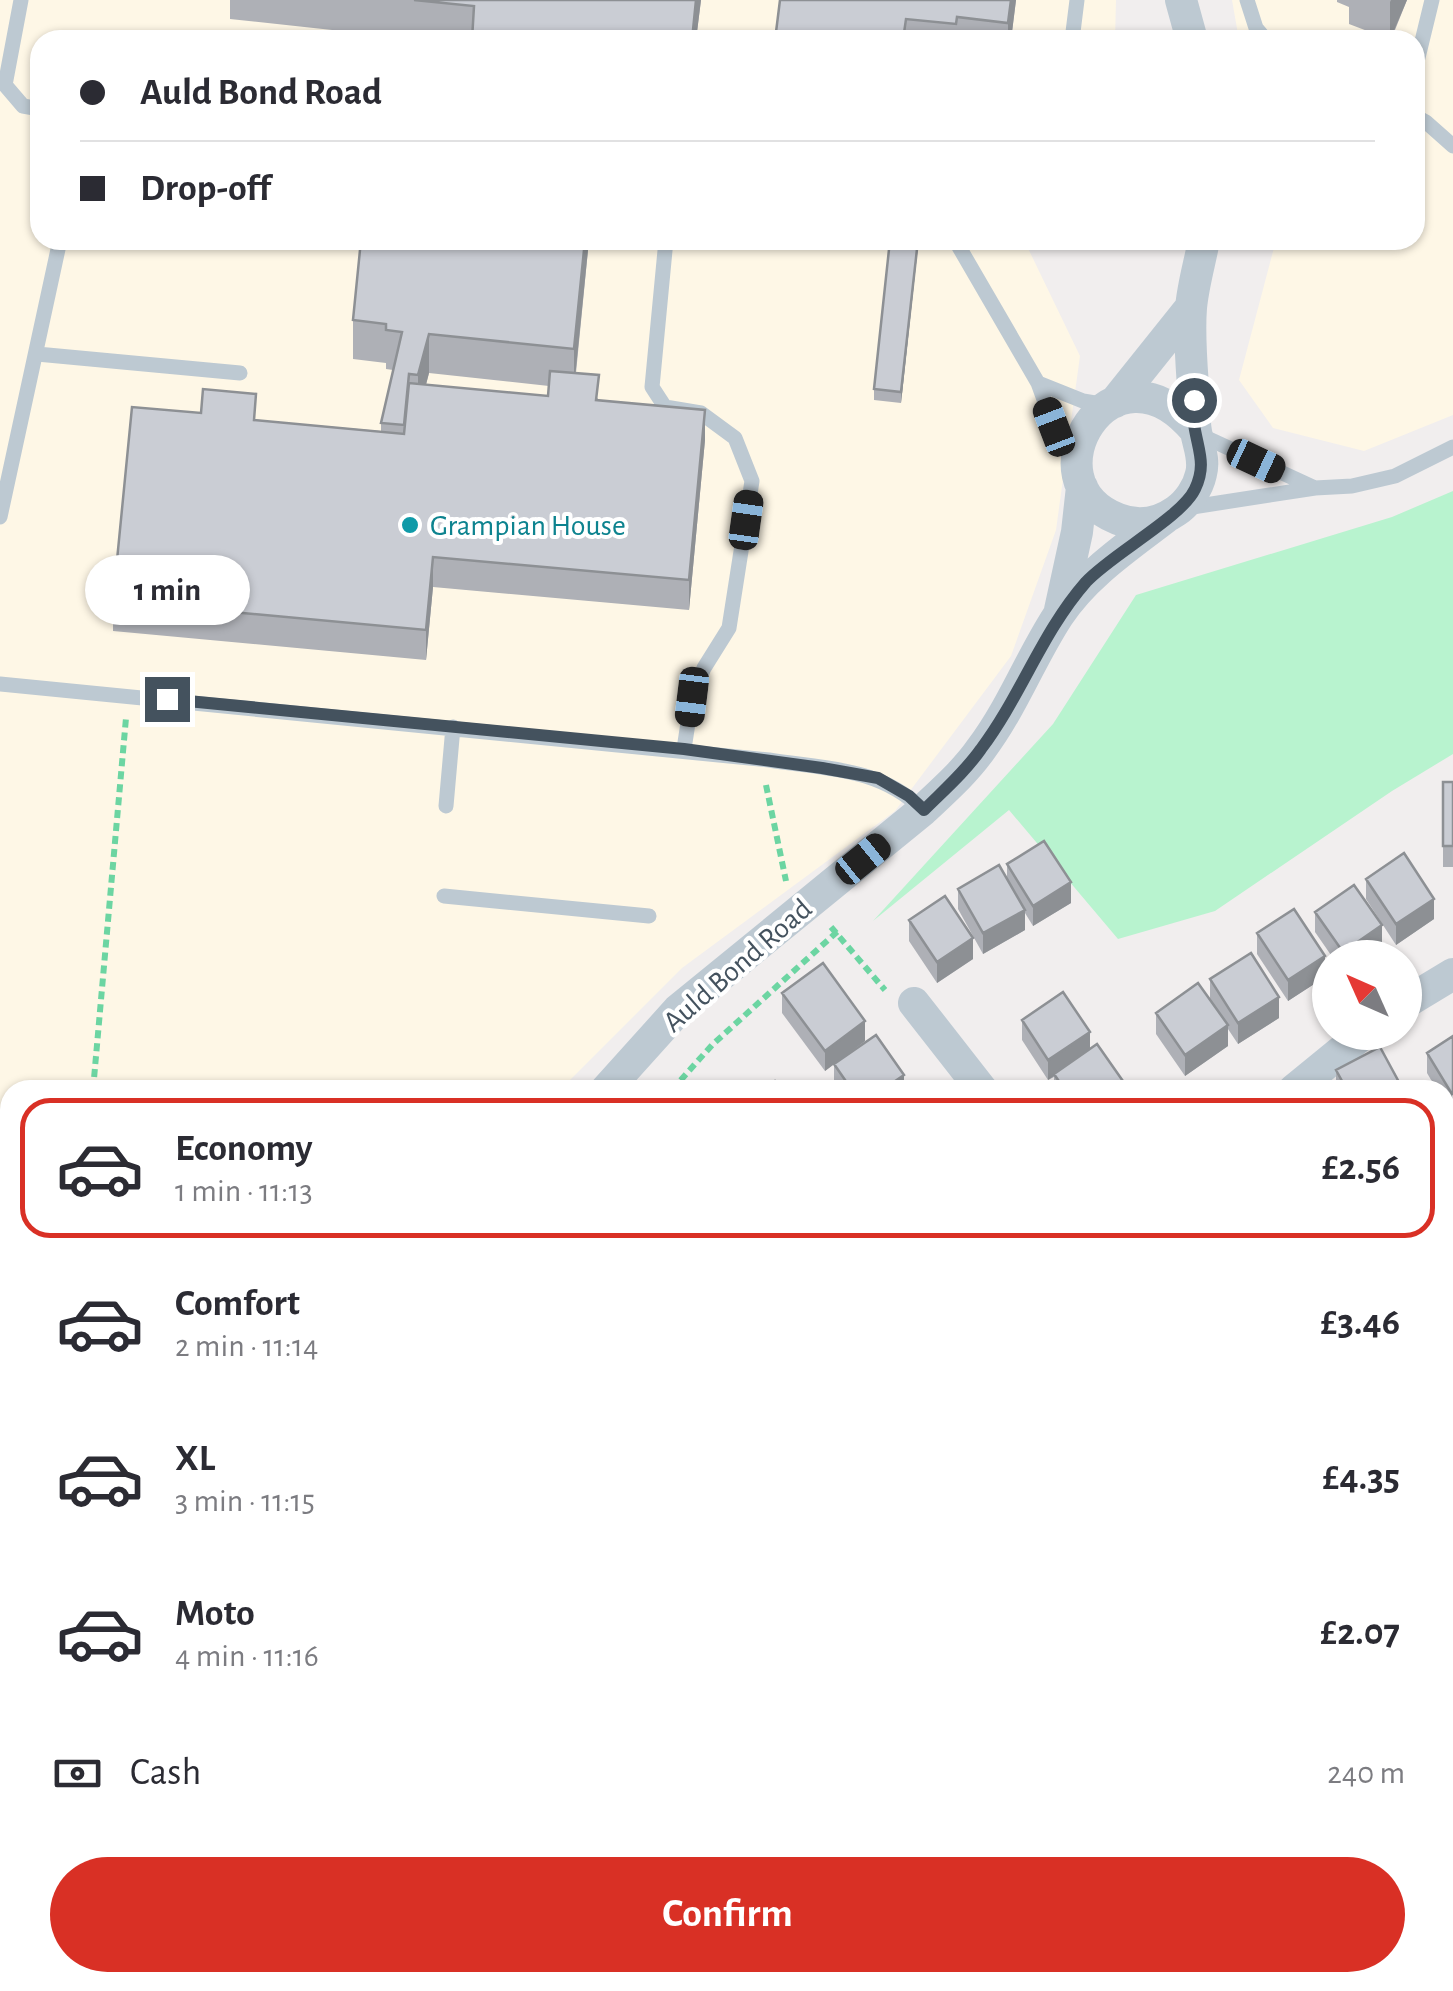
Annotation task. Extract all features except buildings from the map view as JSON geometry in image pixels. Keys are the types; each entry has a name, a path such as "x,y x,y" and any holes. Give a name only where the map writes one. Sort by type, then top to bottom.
{"street":[{"path":"1181,0 1189,30"},
{"name":"Auld Bond Road","path":"615,1080 678,1010 924,810 980,750 1011,703 1059,615 1090,578 1194,493 1201,474 1202,453 1196,432 1191,307 1202,250"},
{"name":"Auld Bond Road","path":"1059,615 1077,532 1078,446 1087,425 1112,403 1191,307"},
{"path":"1112,403 1134,397 1160,400 1177,410 1196,432"},
{"path":"1079,478 1105,514 1124,522 1148,523 1172,514"},
{"path":"1422,993 1453,974"},
{"path":"914,1003 974,1080"},
{"path":"1306,1080 1343,1050"}],"lane":[{"path":"21,0 5,85 23,106 30,107"},
{"path":"1073,30 1077,0"},
{"path":"1247,0 1258,30"},
{"path":"1425,30 1432,0"},
{"path":"1425,121 1453,146"},
{"path":"0,517 58,250"},
{"path":"665,250 652,388 665,407 701,413 735,438 752,481 730,628 704,668 692,697 684,749"},
{"path":"960,250 1038,384 1079,478"},
{"path":"38,354 240,372"},
{"path":"1038,384 1083,401 1112,403"},
{"path":"1196,432 1315,488"},
{"path":"1172,514 1394,476 1453,447"},
{"path":"0,684 769,760 878,778 924,810"},
{"path":"446,806 453,727"},
{"path":"444,896 649,916"}],"path":[{"path":"94,1080 128,696"},
{"path":"769,760 766,787 788,890 803,908 838,931 896,1004 914,1003"},
{"path":"681,1080 712,1045 838,931"}],"shaded area":[{"path":"0,0 1116,0 1115,30 30,30 30,250 1029,250 1080,356 1056,530 1011,656 895,811 682,968 570,1080 0,1080"},
{"path":"1232,0 1453,0 1453,415 1364,451 1273,428 1239,380 1273,250 1425,250 1425,30 1237,30"}],"green space":[{"path":"1453,491 1453,754 1215,911 1118,939 1009,810 873,921 1053,724 1136,595 1392,517"}],"place":[{"name":"Grampian House","path":"410,525"}],"route":[{"path":"167,699 684,749 822,768 878,778 892,784 924,810 980,750 1011,703 1059,615 1090,578 1180,509 1194,493 1201,474 1202,453 1195,430 1194,400"}]}
